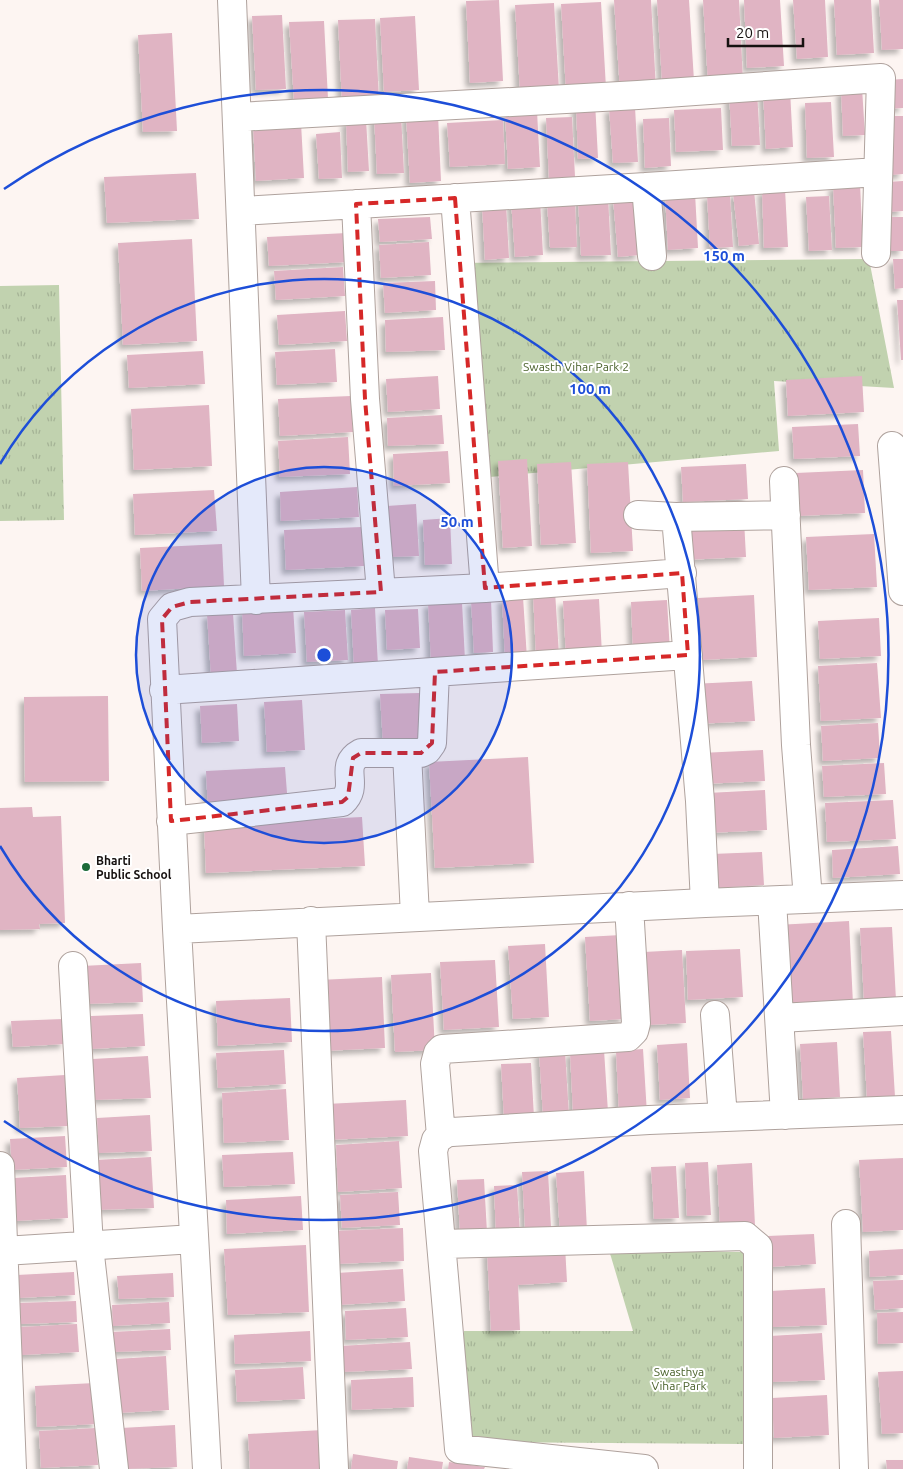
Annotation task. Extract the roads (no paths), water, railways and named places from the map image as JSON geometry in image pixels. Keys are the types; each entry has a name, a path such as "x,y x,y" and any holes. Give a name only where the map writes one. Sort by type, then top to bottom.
{"street":[{"path":"232,0 242,211 256,600"},
{"path":"238,117 638,95 881,78 876,253"},
{"path":"242,211 878,172"},
{"path":"646,187 652,256"},
{"path":"455,198 485,588"},
{"path":"356,204 365,399 381,592"},
{"path":"892,446 903,591"},
{"path":"784,481 796,745 808,900"},
{"path":"638,515 676,517 786,515"},
{"path":"676,517 700,801 705,903"},
{"path":"208,1469 176,929 162,619 172,607 190,602 485,588 682,573"},
{"path":"164,690 688,655"},
{"path":"171,821 342,802 348,797 350,765 353,758 361,753 421,753 427,750 432,743 435,672"},
{"path":"407,753 416,916"},
{"path":"176,929 629,906 903,895"},
{"path":"772,901 785,1115"},
{"path":"441,1136 435,1064 438,1053 442,1048 628,1037 634,1030 636,1023 629,906"},
{"path":"311,921 334,1469"},
{"path":"73,966 89,1246 114,1469"},
{"path":"780,1018 903,1011"},
{"path":"715,1014 723,1117"},
{"path":"644,1469 459,1450 433,1151 436,1140 446,1133 452,1132 649,1120 903,1110"},
{"path":"0,1168 12,1469"},
{"path":"846,1224 854,1469"},
{"path":"442,1244 745,1236 758,1247 758,1469"},
{"path":"4,1251 194,1239"}],"place":[{"name":"Bharti Public School","path":"86,867"}],"park label":[{"name":"Swasth Vihar Park 2","path":"576,366"},
{"name":"Swasthya Vihar Park","path":"679,1378"}]}
